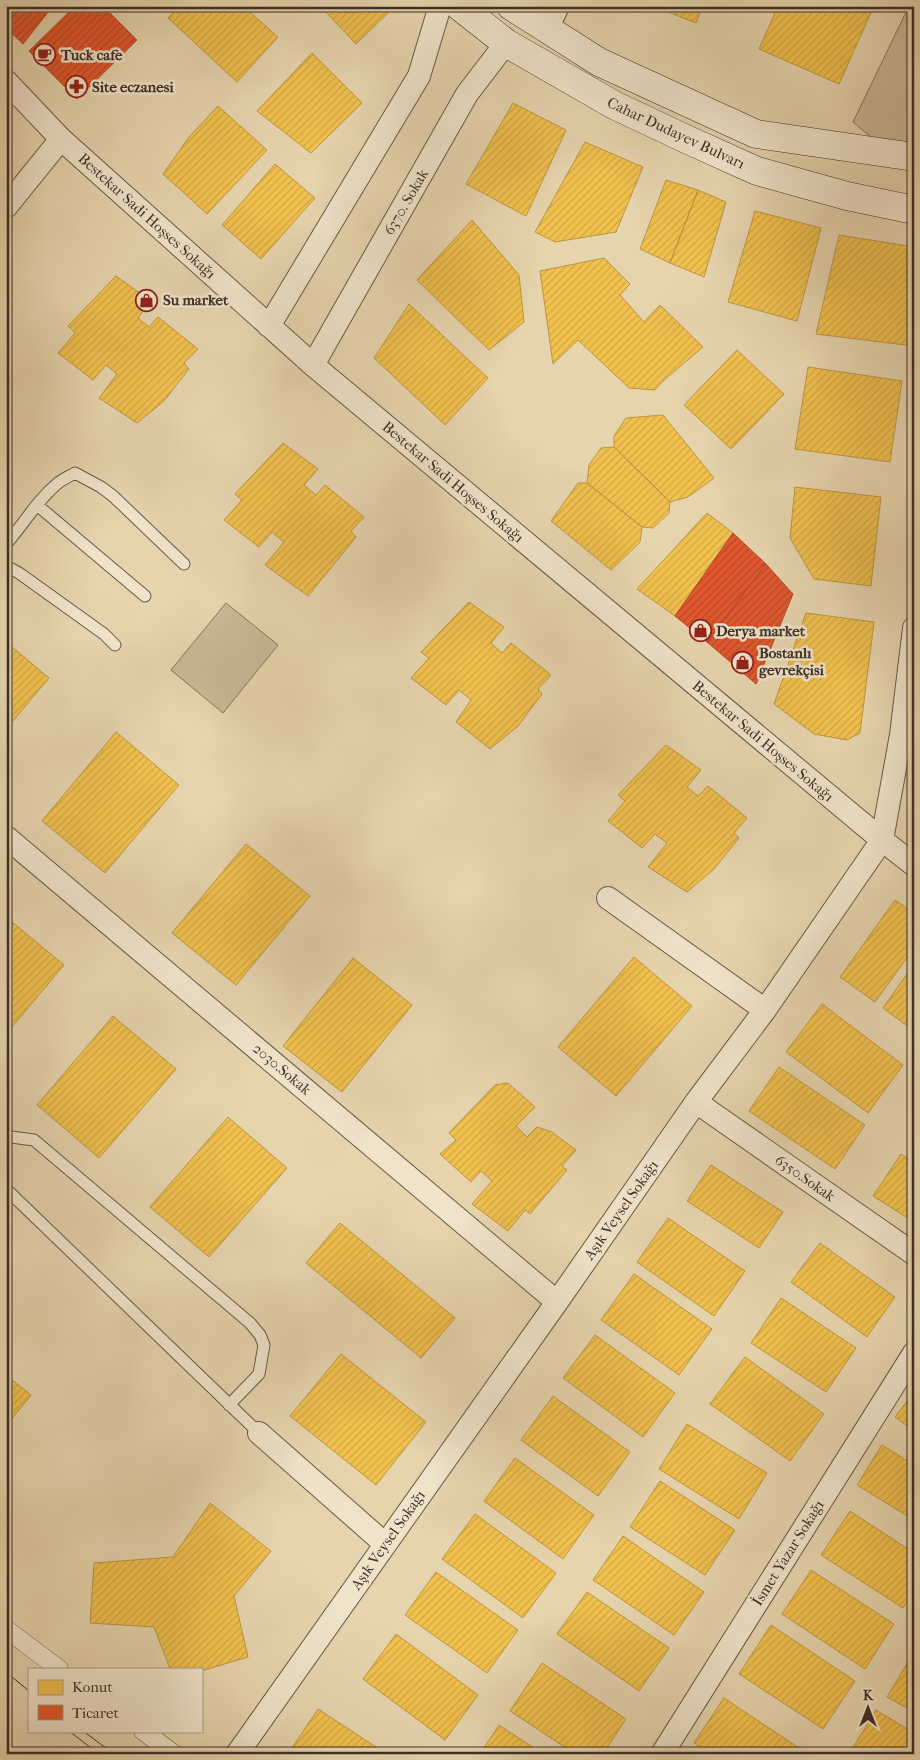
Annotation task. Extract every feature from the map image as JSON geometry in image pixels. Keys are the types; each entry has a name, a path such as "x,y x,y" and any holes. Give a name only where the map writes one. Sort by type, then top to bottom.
{"main road":[{"name":"Cahar Dudayev Bulvarı","path":"459,6 506,43 614,105 757,171 847,196 914,210"},
{"path":"511,6 552,18 599,62 756,134 914,157"}],"street":[{"path":"269,326 419,76 440,6"},
{"name":"6370. Sokak","path":"313,365 467,94 506,43"},
{"name":"Bestekar Sadi Hoşses Sokağı","path":"6,81 61,139 313,365 914,865"},
{"path":"6,207 61,139"},
{"name":"Aşık Veysel Sokağı","path":"236,1754 557,1302 696,1102 765,1010 882,840 901,735 914,628"},
{"name":"2030.Sokak","path":"6,837 557,1302"},
{"path":"608,898 765,1010"},
{"name":"6350.Sokak","path":"696,1102 914,1254"},
{"name":"İsmet Yazar Sokağı","path":"662,1754 914,1353"},
{"path":"259,1433 385,1544"},
{"path":"6,1629 58,1668"},
{"path":"144,1732 174,1754"}],"lane":[{"path":"6,544 21,527 36,505 58,482 75,473 113,496 184,564"},
{"path":"36,505 145,596"},
{"path":"6,566 19,573 104,634 115,646"},
{"path":"6,1138 34,1140 250,1323 260,1335 264,1345 259,1374 230,1405"},
{"path":"6,1189 259,1433"}],"shaded area":[{"path":"909,6 914,6 914,148 877,142 853,122"},
{"path":"226,603 278,645 223,713 171,670"}],"building: Konut":[{"path":"179,6 243,6 278,37 237,82 168,18"},
{"path":"320,6 383,6 389,12 356,44"},
{"path":"653,6 703,6 696,23"},
{"path":"778,6 874,6 839,84 759,49"},
{"path":"312,53 362,103 311,153 257,111"},
{"path":"513,103 566,130 526,216 466,184"},
{"path":"218,106 267,150 207,214 163,174 189,137"},
{"path":"585,142 643,167 616,232 555,242 535,232"},
{"path":"275,164 315,198 261,259 222,225"},
{"path":"666,180 698,190 670,263 640,249"},
{"path":"698,190 726,202 704,277 670,263"},
{"path":"755,211 821,228 797,321 728,302"},
{"path":"472,220 519,275 524,322 489,350 417,280"},
{"path":"839,235 914,247 914,346 816,334"},
{"path":"604,258 630,284 620,295 644,322 660,305 703,347 655,390 629,388 578,340 553,364 540,271"},
{"path":"116,276 151,301 138,318 149,327 158,317 198,349 184,363 189,369 164,401 137,423 99,398 117,374 106,365 93,380 58,353 75,333 68,326"},
{"path":"409,304 488,378 445,425 374,358"},
{"path":"737,350 784,394 731,449 684,405"},
{"path":"808,367 902,381 890,462 795,449"},
{"path":"6,410 13,415 6,424"},
{"path":"663,415 714,478 688,497 670,502 614,447 614,436 626,418"},
{"path":"283,443 318,469 304,485 316,495 325,485 364,517 351,531 356,537 308,596 265,565 284,542 272,532 259,547 224,520 242,500 235,494"},
{"path":"614,447 670,502 669,513 653,528 642,527 587,483 589,465 601,448"},
{"path":"578,483 587,483 642,527 640,542 611,570 551,521"},
{"path":"795,487 881,497 871,586 814,579 790,538"},
{"path":"707,513 733,533 675,616 637,589"},
{"path":"469,602 504,627 491,643 502,653 511,643 551,675 538,689 542,694 518,726 490,749 456,722 471,700 459,690 446,705 411,678 429,658 421,652"},
{"path":"806,613 874,622 860,733 847,740 814,734 774,704"},
{"path":"6,642 49,678 6,729"},
{"path":"116,732 179,785 105,873 42,821"},
{"path":"666,745 701,770 687,787 698,796 708,786 747,818 734,833 739,838 714,869 687,892 648,867 667,843 655,834 642,848 608,821 625,801 618,795"},
{"path":"246,844 310,896 236,985 172,933"},
{"path":"895,900 914,913 914,948 875,1002 840,977"},
{"path":"6,917 64,965 6,1034"},
{"path":"634,957 692,1006 616,1096 558,1047"},
{"path":"353,958 412,1005 342,1092 283,1046"},
{"path":"914,964 914,1031 883,1008"},
{"path":"822,1004 903,1065 868,1113 786,1052"},
{"path":"113,1016 176,1069 99,1158 37,1105"},
{"path":"779,1067 865,1125 835,1169 749,1111"},
{"path":"508,1083 535,1107 516,1126 527,1137 537,1127 552,1132 576,1150 562,1166 567,1170 530,1214 525,1210 508,1231 472,1204 492,1181 481,1171 471,1182 440,1154 456,1140 449,1133 495,1085"},
{"path":"228,1117 287,1168 209,1257 150,1207"},
{"path":"901,1154 914,1163 914,1222 873,1196"},
{"path":"711,1165 783,1212 759,1248 687,1201"},
{"path":"668,1218 745,1271 714,1316 637,1262"},
{"path":"340,1223 455,1318 421,1358 306,1263"},
{"path":"820,1243 895,1297 867,1337 791,1282"},
{"path":"634,1274 712,1329 679,1375 601,1320"},
{"path":"781,1298 856,1348 826,1392 751,1343"},
{"path":"595,1335 675,1393 643,1437 563,1378"},
{"path":"341,1354 426,1422 376,1485 290,1416"},
{"path":"745,1357 824,1414 790,1461 710,1404"},
{"path":"6,1375 31,1395 6,1426"},
{"path":"914,1392 914,1431 895,1417"},
{"path":"553,1396 630,1452 598,1496 521,1440"},
{"path":"687,1424 767,1473 739,1519 659,1469"},
{"path":"882,1445 914,1465 914,1520 857,1485"},
{"path":"515,1458 594,1515 563,1559 484,1501"},
{"path":"660,1481 735,1530 705,1575 630,1527"},
{"path":"210,1503 271,1551 234,1596 248,1657 202,1671 202,1668 170,1668 154,1627 90,1623 94,1563 173,1557"},
{"path":"850,1511 914,1553 914,1591 903,1608 821,1555"},
{"path":"475,1514 556,1573 523,1618 442,1559"},
{"path":"623,1536 704,1592 674,1635 593,1580"},
{"path":"811,1570 894,1624 865,1669 782,1614"},
{"path":"436,1572 518,1630 487,1673 405,1615"},
{"path":"587,1592 669,1648 639,1691 557,1634"},
{"path":"771,1625 855,1681 823,1729 739,1674"},
{"path":"396,1634 478,1695 445,1740 363,1679"},
{"path":"914,1652 914,1712 887,1697"},
{"path":"542,1663 626,1719 603,1754 575,1754 510,1711"},
{"path":"724,1698 808,1754 710,1754 694,1743"},
{"path":"318,1709 376,1747 372,1754 288,1754"},
{"path":"876,1710 914,1733 914,1754 849,1754"},
{"path":"499,1725 543,1754 480,1754"}],"building: Ticaret":[{"path":"6,6 53,6 23,44 6,28"},
{"path":"75,6 103,6 137,40 77,99 29,51"},
{"path":"733,533 766,564 707,642 675,616"},
{"path":"766,564 793,594 756,684 707,642"}],"tram line":[{"path":"6,1672 28,1690"},
{"path":"70,1732 99,1754"},
{"path":"84,1732 114,1754"}],"place":[{"name":"Tuck cafe","path":"45,55"},
{"name":"Site eczanesi","path":"76,87"},
{"name":"Su market","path":"147,300"},
{"name":"Derya market","path":"700,631"},
{"name":"Bostanlı gevrekçisi","path":"743,662"}]}
